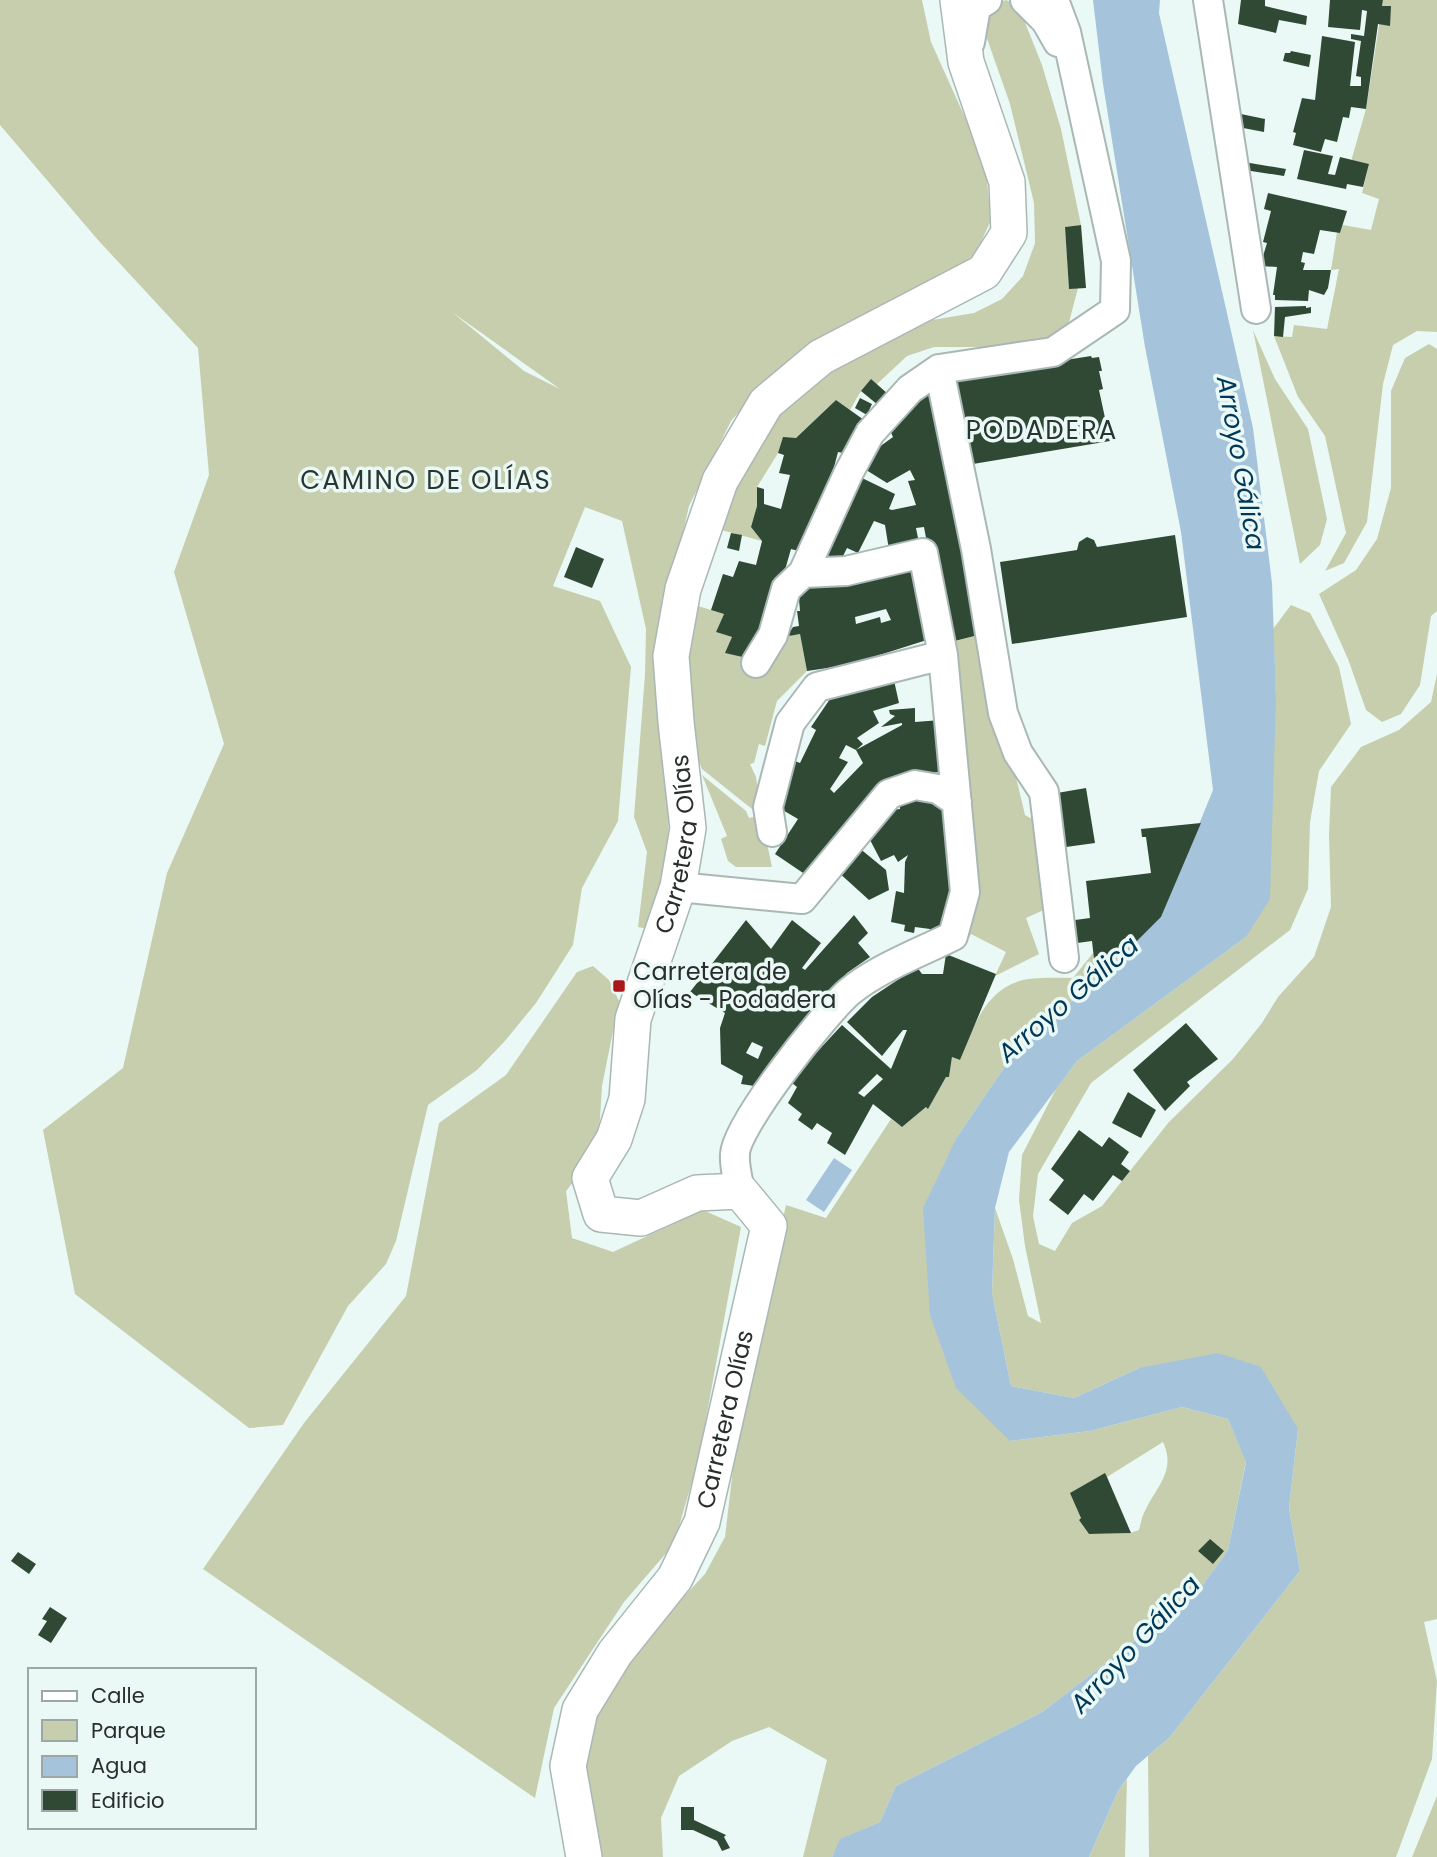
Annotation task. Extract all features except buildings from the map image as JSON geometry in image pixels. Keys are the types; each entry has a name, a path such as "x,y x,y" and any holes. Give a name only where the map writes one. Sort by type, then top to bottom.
{"main road":[{"name":"Carretera Olías","path":"584,1857 568,1766 580,1710 615,1653 675,1578 702,1522 769,1226 740,1191 697,1192 641,1218 601,1214 590,1178 614,1139 627,1099 633,1019 678,887 688,828 671,656 683,589 720,481 766,403 821,357 984,272 1009,233 1007,182 966,62 958,0"}],"street":[{"path":"966,62 976,8 987,0"},
{"path":"1025,0 1046,21 1073,69"},
{"path":"756,663 773,635 786,589 803,573 848,474 870,433 910,390 939,369 1053,352 1115,310 1116,261 1066,32 1054,0"},
{"path":"1208,0 1256,309"},
{"path":"939,369 976,549 1003,713 1018,753 1044,792 1065,958"},
{"path":"740,1191 735,1152 748,1122 797,1052 848,993 871,977 953,936 965,892 943,655 923,553 846,571 803,573"},
{"path":"772,832 768,807 790,723 817,687 943,655"},
{"path":"678,887 802,899 889,794 915,785 937,789 957,802"}],"green space":[{"path":"0,0 922,0 931,42 985,162 991,220 976,253 945,278 832,338 769,377 731,421 689,506 671,586 668,874 648,929 638,927 647,852 634,817 646,629 622,521 585,507 553,586 600,601 631,667 618,821 582,888 573,945 536,1003 477,1070 428,1105 396,1241 386,1264 348,1306 283,1425 249,1428 75,1294 43,1130 123,1068 167,873 224,744 174,572 209,475 198,348 98,240 0,125","holes":["452,312 560,389 524,371"]},
{"path":"1006,0 1018,5 1042,65 1061,129 1081,225 1065,227 1069,288 1078,288 1067,330 1058,339 1016,347 934,347 907,356 877,384 861,391 850,410 836,400 796,438 783,438 778,453 757,487 757,506 751,527 762,541 714,528 723,496 799,385 914,323 974,313 1002,299 1023,276 1035,243 1034,203 1010,104 984,30 983,16 997,3"},
{"path":"1383,0 1437,0 1437,332 1417,331 1393,345 1383,384 1367,522 1344,563 1325,571 1346,533 1325,436 1298,397 1274,336 1292,337 1294,325 1327,329 1339,269 1331,270 1337,232 1340,233 1343,225 1371,230 1379,199 1362,193 1369,164 1352,158 1366,109"},
{"path":"1253,330 1275,379 1308,429 1327,519 1320,545 1300,564"},
{"path":"1429,344 1437,349 1437,611 1431,616 1420,685 1401,714 1382,722 1366,710 1348,659 1319,594 1356,570 1377,539 1391,488 1391,391 1405,358"},
{"path":"1291,605 1310,613 1339,667 1351,724 1319,771 1310,822 1308,889 1290,930 1091,1083 1038,1174 1033,1216 1039,1244 1055,1251 1072,1223 1102,1206 1169,1122 1233,1059 1262,1023 1278,997 1314,957 1331,907 1331,787 1361,747 1399,730 1431,702 1437,674 1437,1619 1424,1622 1437,1681 1432,1759 1396,1857 1149,1857 1148,1756 1169,1738 1300,1571 1289,1508 1298,1429 1139,1368 1074,1398 1011,1386 992,1293 995,1208 1013,1259 1028,1316 1041,1323 1025,1246 1019,1200 1022,1155 1056,1089 1077,1061 1246,937 1276,696 1273,629"},
{"path":"698,606 724,614 716,632 732,637 726,653 751,659 781,637 800,634 807,671 777,701 765,746 759,744 754,763 750,764 756,777 760,806 752,809 702,769 698,759 684,641"},
{"path":"982,634 1025,815 1042,825 1048,908 1026,918 1039,954 995,976 1006,952 971,934 969,938 964,935 971,923 978,889 949,643"},
{"path":"702,775 746,811 749,818 761,815 772,867 736,867 728,861 721,839 727,836"},
{"path":"1093,953 1094,959 1121,956 1012,1056 957,1137 1010,1441 1090,1431 1182,1407 1228,1419 1246,1461 1228,1550 1197,1593 1042,1712 896,1786 880,1822 841,1839 832,1857 803,1857 827,1760 769,1727 732,1741 679,1776 661,1818 663,1857 602,1857 584,1756 602,1698 645,1638 705,1574 725,1537 737,1435 786,1205 826,1218 891,1119 902,1127 928,1108 946,1077 949,1077 952,1057 960,1060 982,1011 999,992 1023,980 1073,978","holes":["1163,1442 1168,1461 1164,1477 1145,1511 1139,1530 1130,1533 1089,1534 1079,1520 1107,1477"]},
{"path":"593,966 609,980 619,1001 602,1086 598,1151 566,1191 572,1238 613,1252 703,1210 741,1227 699,1457 674,1544 624,1602 554,1708 535,1798 203,1569 304,1423 406,1296 439,1123 506,1075 577,972"},
{"path":"1127,1779 1125,1857 1089,1857 1118,1791"},
{"path":"1437,1796 1437,1857 1412,1857"}],"water":[{"name":"Arroyo Gálica","path":"1093,0 1160,0 1159,13 1253,428 1272,583 1276,696 1270,899 1246,937 1077,1061 1009,1152 995,1208 992,1293 1011,1386 1074,1398 1139,1368 1218,1353 1261,1367 1298,1429 1289,1508 1300,1571 1169,1738 1136,1766 1118,1791 1089,1857 832,1857 840,1839 880,1822 896,1786 1042,1712 1197,1593 1228,1550 1246,1462 1228,1419 1182,1407 1090,1431 1010,1441 956,1388 930,1315 923,1208 957,1137 1012,1056 1121,956 1120,945 1136,942 1161,917 1213,790 1181,532 1145,347 1103,84"},
{"path":"834,1158 852,1170 824,1212 806,1200"}],"place":[{"name":"Carretera de Olías - Podadera","path":"619,986"}],"district":[{"name":"PODADERA","path":"1042,430"},
{"name":"CAMINO DE OLÍAS","path":"426,480"}]}
